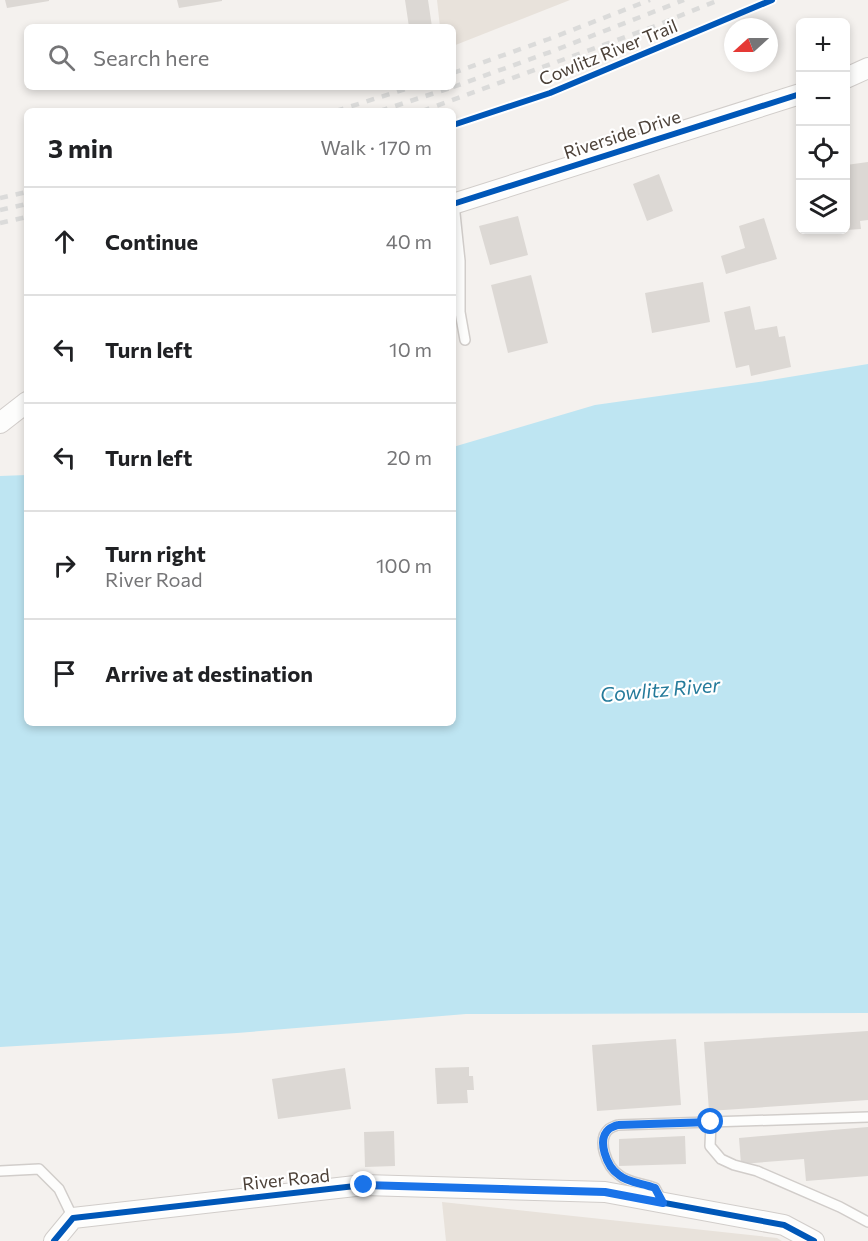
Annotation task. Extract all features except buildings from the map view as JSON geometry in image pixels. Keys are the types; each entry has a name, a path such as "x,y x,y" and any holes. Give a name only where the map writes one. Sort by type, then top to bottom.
{"street":[{"path":"850,76 868,68"},
{"name":"Riverside Drive","path":"456,203 796,96"},
{"path":"0,423 24,404"},
{"name":"River Road","path":"73,1218 364,1185 605,1192 784,1225 814,1241"},
{"path":"54,1241 73,1218"}],"lane":[{"path":"456,228 460,261 460,312 465,340"},
{"path":"663,1203 655,1188 620,1177 611,1168 605,1158 603,1146 609,1128 618,1125 868,1117"},
{"path":"711,1122 710,1146 721,1159 840,1207 868,1222"},
{"path":"0,1171 39,1169 59,1189 73,1218"}],"shaded area":[{"path":"437,0 570,0 456,45 456,24 440,24"},
{"path":"442,1202 777,1238 782,1241 446,1241"}],"water":[{"name":"Cowlitz River","path":"868,364 868,1013 466,1014 237,1033 0,1047 0,476 24,475 24,726 456,726 456,446 595,405"}],"railway":[{"path":"456,72 650,0"},
{"path":"456,86 684,0"},
{"path":"430,108 650,28 719,0"},
{"path":"346,108 402,90"},
{"path":"389,108 444,90"},
{"path":"0,198 24,193"},
{"path":"0,210 24,205"},
{"path":"0,223 24,218"}],"cycle path":[{"name":"Cowlitz River Trail","path":"456,124 550,93 772,0"},
{"path":"456,203 796,95"},
{"path":"54,1241 73,1218 364,1185 605,1192 784,1225 814,1241"}],"route":[{"path":"364,1185 605,1192 663,1203 655,1188 620,1177 611,1168 605,1158 603,1146 609,1128 618,1125 711,1122"}]}
